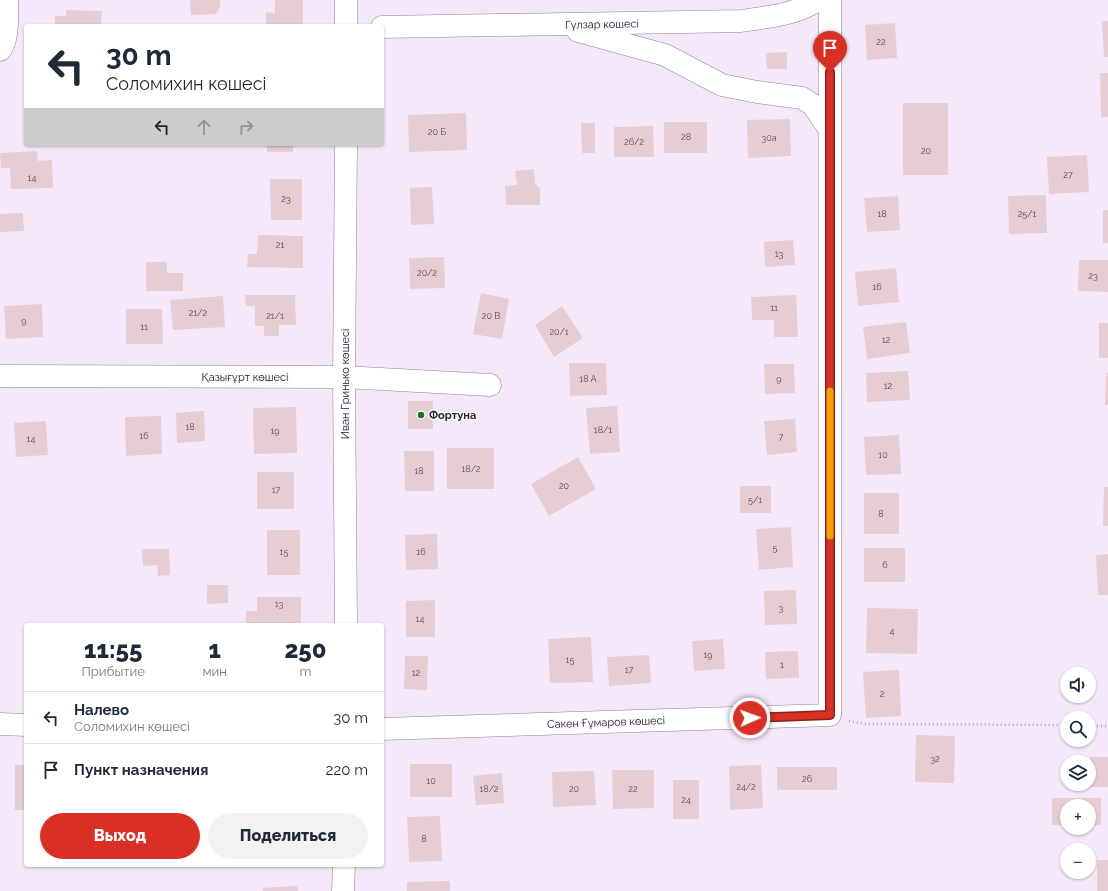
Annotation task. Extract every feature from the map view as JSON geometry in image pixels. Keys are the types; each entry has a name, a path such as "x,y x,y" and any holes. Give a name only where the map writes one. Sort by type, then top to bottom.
{"street":[{"path":"0,50 2,48 6,33 7,0"},
{"path":"346,0 346,24"},
{"name":"Гүлзар көшесі","path":"384,27 741,21 777,16 805,8 818,0"},
{"path":"830,0 830,715"},
{"path":"556,24 665,55 722,85 757,92 802,98 813,105 830,130"},
{"name":"Иван Гринько көшесі","path":"346,146 344,377 346,623"},
{"name":"Қазығұрт көшесі","path":"0,376 344,377 490,385"},
{"name":"Сакен Ғұмаров көшесі","path":"384,729 830,715"},
{"path":"0,724 24,725"},
{"path":"343,891 344,867"}],"path":[{"path":"830,715 849,721 866,724 1060,725"},
{"path":"1096,726 1108,726"}],"building":[{"path":"190,0 220,0 220,7 216,14 191,15"},
{"path":"275,0 303,0 303,24 266,24 266,12 275,13"},
{"path":"66,10 102,11 101,24 55,24 55,16 66,16"},
{"path":"1102,21 1108,21 1108,57 1104,57"},
{"path":"895,23 897,58 867,60 865,25"},
{"path":"787,52 787,69 767,69 766,53"},
{"path":"1100,73 1108,73 1108,117 1101,117"},
{"path":"903,103 948,103 948,175 903,175"},
{"path":"466,113 467,150 409,152 408,115"},
{"path":"790,119 791,156 748,158 747,120"},
{"path":"664,122 707,122 707,153 664,153"},
{"path":"581,123 595,123 595,153 582,153"},
{"path":"653,126 654,157 614,157 614,127"},
{"path":"267,146 293,146 293,152 267,152"},
{"path":"37,151 38,161 52,160 53,188 11,189 10,168 1,168 0,153"},
{"path":"1087,155 1089,192 1049,194 1047,157"},
{"path":"534,169 535,183 540,189 540,205 506,205 505,186 517,185 515,171"},
{"path":"270,179 302,179 302,220 271,220"},
{"path":"432,187 434,224 411,225 410,188"},
{"path":"1046,195 1047,233 1009,234 1008,196"},
{"path":"898,196 900,230 867,232 864,198"},
{"path":"1103,210 1108,210 1108,243 1103,243"},
{"path":"23,213 24,231 0,232 0,214"},
{"path":"258,235 303,236 303,268 247,267 248,254 257,254"},
{"path":"793,240 795,265 765,267 764,242"},
{"path":"444,257 445,288 410,289 409,258"},
{"path":"1079,260 1108,260 1108,292 1078,291"},
{"path":"146,262 167,262 167,273 183,273 183,291 146,291"},
{"path":"896,268 899,302 858,306 855,272"},
{"path":"481,293 509,299 502,339 473,334"},
{"path":"245,295 295,295 296,325 279,325 279,336 264,336 264,326 255,326 255,306 246,306"},
{"path":"796,295 798,337 774,337 774,320 752,320 751,297"},
{"path":"223,296 225,327 173,330 170,300"},
{"path":"42,304 43,337 6,339 4,306"},
{"path":"562,306 583,338 554,357 535,325"},
{"path":"126,309 162,309 163,344 126,344"},
{"path":"906,322 910,353 867,359 863,327"},
{"path":"1099,323 1108,323 1108,358 1099,358"},
{"path":"569,363 606,363 607,395 570,396"},
{"path":"764,364 794,364 795,393 765,394"},
{"path":"908,371 910,400 867,402 866,373"},
{"path":"1106,373 1108,373 1108,405 1105,405"},
{"path":"408,401 433,401 433,429 408,429"},
{"path":"617,406 620,452 590,454 586,408"},
{"path":"296,407 297,453 254,454 253,408"},
{"path":"204,411 205,441 177,443 176,413"},
{"path":"161,416 162,454 126,456 125,417"},
{"path":"795,419 797,452 767,455 764,421"},
{"path":"46,421 48,455 16,457 14,423"},
{"path":"899,435 901,474 866,475 864,437"},
{"path":"447,448 494,448 494,489 447,489"},
{"path":"404,451 434,451 434,491 405,491"},
{"path":"578,457 596,489 549,516 531,484"},
{"path":"257,472 294,472 294,509 257,509"},
{"path":"740,486 771,486 771,513 740,513"},
{"path":"1104,487 1108,487 1108,526 1103,526"},
{"path":"864,493 899,493 899,534 864,534"},
{"path":"791,527 793,567 759,570 756,529"},
{"path":"267,530 300,530 300,575 267,575"},
{"path":"437,534 438,569 406,570 405,535"},
{"path":"864,548 905,548 905,582 864,582"},
{"path":"142,549 169,549 170,575 158,576 157,565 143,566"},
{"path":"1108,554 1108,595 1098,595 1096,555"},
{"path":"207,585 228,585 228,603 207,604"},
{"path":"796,590 797,624 765,625 764,591"},
{"path":"257,597 301,597 301,623 246,623 246,611 257,611"},
{"path":"435,600 435,637 406,637 406,601"},
{"path":"867,608 918,609 917,654 866,653"},
{"path":"591,637 593,682 550,683 548,639"},
{"path":"723,639 725,669 694,671 692,641"},
{"path":"798,651 799,678 766,679 765,652"},
{"path":"649,655 651,683 609,686 607,657"},
{"path":"405,656 428,656 427,690 404,689"},
{"path":"899,670 901,716 866,718 863,672"},
{"path":"916,735 955,736 954,783 915,782"},
{"path":"1096,757 1108,757 1108,787 1096,787"},
{"path":"410,764 452,764 452,797 410,797"},
{"path":"15,765 24,765 24,810 15,810"},
{"path":"761,765 763,808 730,810 729,766"},
{"path":"777,767 837,767 837,790 777,790"},
{"path":"612,770 654,770 654,808 613,809"},
{"path":"594,771 596,805 553,807 552,772"},
{"path":"502,773 504,803 476,805 473,776"},
{"path":"673,780 699,780 699,819 673,819"},
{"path":"1052,798 1101,798 1101,825 1096,825 1096,799 1060,799 1060,825 1052,825"},
{"path":"440,816 442,861 409,862 407,817"},
{"path":"1097,860 1108,860 1108,891 1097,891"},
{"path":"450,881 450,891 407,891 407,882"},
{"path":"297,886 298,891 263,891 262,888"}],"slow traffic":[{"path":"830,391 830,536"}],"place":[{"name":"Фортуна","path":"421,415"}],"route":[{"path":"750,718 830,715 830,72"}]}
